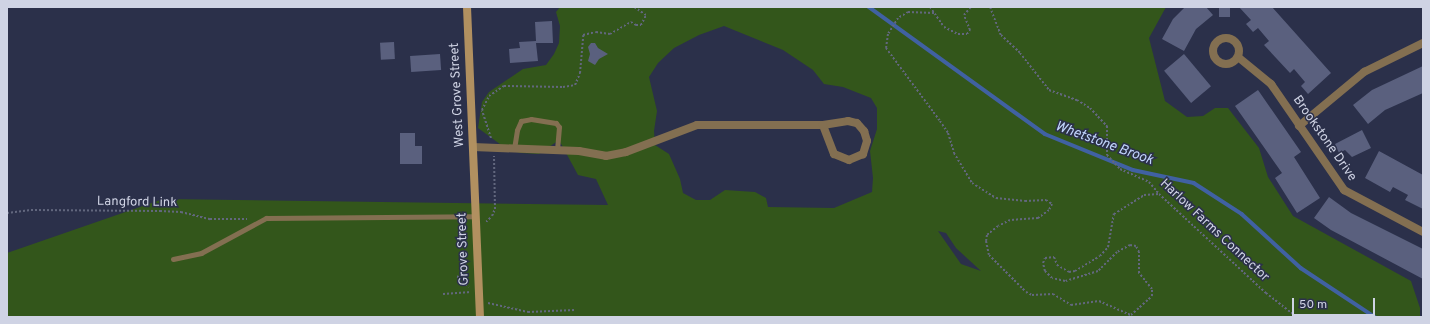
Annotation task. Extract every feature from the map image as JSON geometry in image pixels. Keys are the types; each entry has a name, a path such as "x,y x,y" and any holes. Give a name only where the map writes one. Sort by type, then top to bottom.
{"main road":[{"name":"West Grove Street","path":"467,7 474,181"},
{"name":"Grove Street","path":"474,181 480,317"}],"street":[{"path":"1300,126 1364,72 1423,43"},
{"name":"Brookstone Drive","path":"1238,56 1271,84 1344,190 1423,232"},
{"path":"473,147 557,150 606,156 626,152 697,125 713,123 823,125 838,122 857,123 864,131 867,141 863,154 849,160 834,154 823,125"}],"lane":[{"path":"514,149 517,130 521,121 531,119 556,123 559,127 557,150"},
{"path":"173,259 201,253 266,218 475,216"}],"path":[{"path":"475,216 486,222 492,216 494,209 496,167 493,148 482,110 489,96 504,86 563,88 576,85 580,73 584,35 596,32 610,34 631,22 636,25 641,25 646,15 634,7"},
{"path":"930,7 944,28 958,34 967,34 970,30 964,15 971,7"},
{"name":"Harlow Farms Connector","path":"990,7 1001,35 1020,53 1050,90 1077,100 1090,108 1107,126 1107,155 1120,169 1149,182 1159,194 1266,293 1297,317"},
{"path":"934,13 908,12 898,18 888,34 886,48 944,127 954,153 972,183 996,198 1025,201 1046,200 1052,204 1049,210 1038,218 1010,220 998,226 987,235 986,241 989,255 1026,292 1032,295 1053,294 1071,304 1099,301 1131,315 1152,296 1152,289 1139,273 1139,252 1136,246 1130,245 1117,252 1098,271 1065,281 1052,278 1045,271 1043,263 1045,258 1054,257 1057,265 1068,272 1075,271 1100,256 1108,247 1114,214 1144,195 1159,194"},
{"name":"Langford Link","path":"7,213 31,210 160,211 181,212 210,219 266,218"},
{"path":"457,276 490,304 528,312 575,310"},
{"path":"443,294 467,291 478,295"}],"green space":[{"path":"560,7 1166,7 1149,38 1165,101 1187,117 1203,116 1215,108 1228,108 1259,148 1268,177 1293,216 1411,281 1420,308 1420,317 7,317 7,253 163,199 608,205 596,179 578,175 559,140 539,154 521,153 508,150 478,128 482,102 489,92 523,69 546,65 554,54 559,43 560,26 556,12","holes":["724,26 783,50 813,70 824,84 843,87 871,98 877,108 877,129 870,151 873,178 872,192 834,208 768,207 766,198 755,192 725,190 710,200 696,200 683,193 680,179 669,154 655,145 654,131 657,111 649,77 658,63 674,48 699,35","938,231 946,233 956,248 981,271 961,264"]}],"building":[{"path":"1185,7 1206,7 1213,15 1196,29 1184,51 1162,39 1173,19"},
{"path":"1219,7 1230,7 1230,17 1219,17"},
{"path":"1239,7 1272,7 1331,73 1308,94 1301,86 1305,82 1294,69 1290,73 1264,45 1269,41 1258,28 1253,32 1246,24 1251,20"},
{"path":"552,21 553,43 536,43 538,61 510,63 509,49 520,48 519,42 536,41 535,22"},
{"path":"394,42 395,59 381,60 380,43"},
{"path":"591,43 595,43 598,48 608,54 599,59 595,65 588,61 590,54 588,47"},
{"path":"440,54 441,70 411,72 410,56"},
{"path":"1184,54 1211,86 1191,103 1164,71"},
{"path":"1423,66 1423,93 1385,110 1368,124 1353,105 1372,90"},
{"path":"1258,90 1301,152 1294,157 1320,198 1297,213 1275,178 1282,173 1235,106"},
{"path":"1362,130 1371,148 1352,157 1345,150 1339,153 1335,144"},
{"path":"400,133 415,133 415,146 422,146 422,164 400,164"},
{"path":"1379,151 1423,175 1423,209 1405,200 1408,195 1393,187 1390,192 1365,178"},
{"path":"1329,197 1351,213 1423,249 1423,279 1331,230 1314,218"}],"waterway":[{"name":"Whetstone Brook","path":"869,7 1045,134 1133,170 1194,183 1242,214 1301,268 1375,317"}]}
